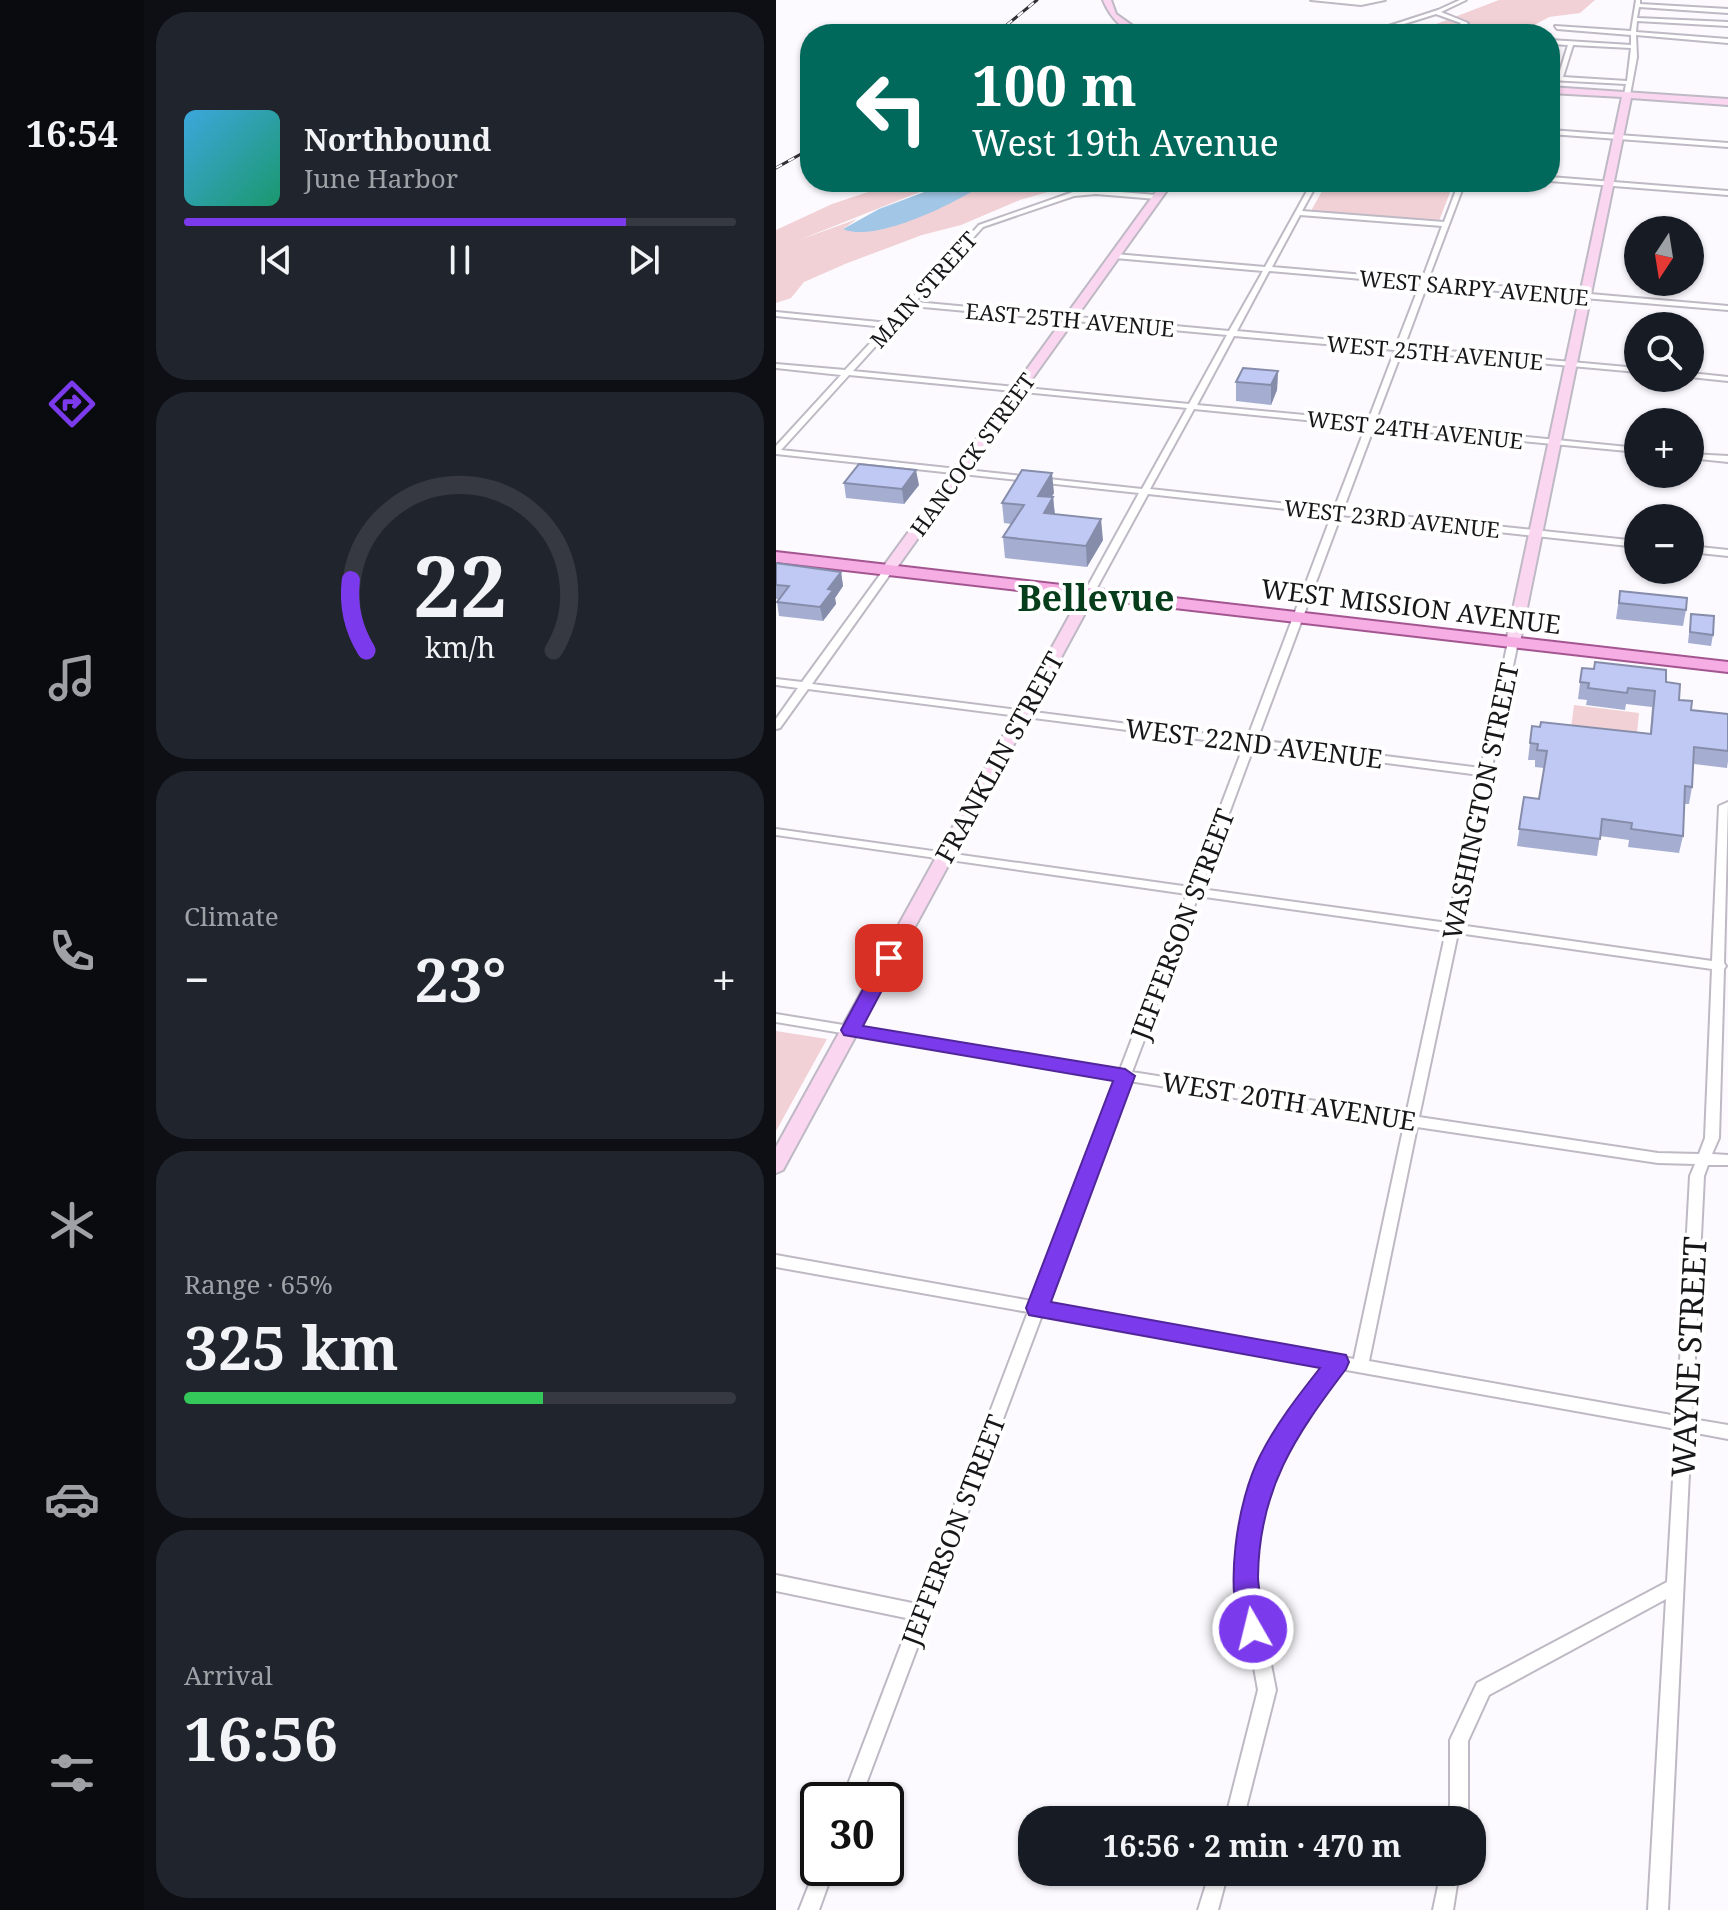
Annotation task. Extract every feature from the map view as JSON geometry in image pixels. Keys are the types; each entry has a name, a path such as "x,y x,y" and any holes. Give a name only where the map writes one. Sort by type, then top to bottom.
{"main road":[{"name":"WEST MISSION AVENUE","path":"776,557 1728,667"}],"street":[{"path":"1107,0 1113,15 1126,24"},
{"path":"1313,0 1383,0"},
{"path":"1399,24 1464,0"},
{"path":"1637,3 1728,11"},
{"name":"WASHINGTON STREET","path":"1360,1366 1609,184 1628,89 1637,3"},
{"path":"1435,13 1464,24"},
{"path":"1634,19 1728,24"},
{"path":"1560,27 1728,41"},
{"path":"1560,42 1633,47"},
{"path":"1571,43 1560,79 1728,102"},
{"path":"1560,90 1628,89"},
{"path":"1560,133 1728,145"},
{"path":"1560,180 1728,193"},
{"name":"MAIN STREET","path":"776,452 973,231 988,222 1073,194 1096,192 1157,197"},
{"name":"HANCOCK STREET","path":"776,726 1161,192"},
{"name":"FRANKLIN STREET","path":"776,1165 1310,192"},
{"name":"JEFFERSON STREET","path":"858,1782 1340,512 1458,192"},
{"path":"1298,213 1445,224"},
{"name":"WEST SARPY AVENUE","path":"1115,256 1728,308"},
{"name":"EAST 25TH AVENUE","path":"909,304 1231,334"},
{"path":"776,314 890,325"},
{"name":"WEST 25TH AVENUE","path":"1231,334 1624,369"},
{"name":"WEST 24TH AVENUE","path":"776,366 1624,449"},
{"path":"1704,376 1728,379"},
{"name":"WEST 23RD AVENUE","path":"776,452 1624,542"},
{"path":"1704,457 1728,459"},
{"path":"1704,550 1728,553"},
{"name":"WEST 22ND AVENUE","path":"776,682 1485,772"},
{"name":"WAYNE STREET","path":"1658,1910 1697,1176 1712,1138 1720,966 1719,913 1726,806"},
{"path":"776,832 1720,966"},
{"name":"WEST 20TH AVENUE","path":"776,1018 1125,1076 1658,1158 1728,1160"},
{"path":"776,1261 1728,1432"},
{"path":"1238,1806 1267,1690 1246,1578 1253,1511 1269,1462 1294,1419 1338,1362"},
{"path":"776,1583 921,1613"},
{"path":"1459,1806 1459,1740 1483,1689 1675,1586"},
{"path":"809,1910 818,1886"},
{"path":"1208,1910 1215,1886"},
{"path":"1443,1910 1447,1886"}],"shaded area":[{"path":"1499,0 1595,0 1580,13 1549,17 1536,24 1436,24"},
{"path":"868,192 920,192 799,240 857,219 843,229 857,232 884,228 959,192 1048,192 845,264 804,282 791,298 776,303 776,230 832,204"},
{"path":"1321,192 1450,192 1439,221 1311,211"},
{"path":"1574,705 1639,713 1636,744 1570,736"},
{"path":"776,1031 827,1039 776,1131"}],"water":[{"path":"924,192 970,192 896,226 875,231 843,229 879,209"}],"building":[{"path":"1243,368 1278,371 1271,385 1236,382"},
{"path":"859,464 916,470 902,489 844,483"},
{"path":"1022,470 1052,473 1038,496 1053,497 1044,513 1101,519 1086,546 1003,537 1024,505 1002,503"},
{"path":"776,563 841,572 828,589 833,590 820,607 777,602 789,586 776,585"},
{"path":"1620,591 1687,598 1686,610 1619,603"},
{"path":"1691,614 1714,616 1713,635 1690,632"},
{"path":"1595,662 1666,670 1666,682 1680,684 1679,700 1692,701 1691,710 1728,714 1728,751 1694,747 1692,787 1685,786 1683,836 1631,829 1632,823 1602,819 1600,839 1519,829 1524,797 1539,799 1547,751 1537,750 1538,744 1530,743 1532,726 1540,727 1541,722 1651,734 1655,691 1628,688 1627,693 1588,688 1589,683 1580,682 1582,668 1594,669"}],"railway":[{"path":"1008,24 1037,0"},
{"path":"776,168 800,155"}],"district":[{"name":"Bellevue","path":"1096,597"}],"route":[{"path":"889,958 851,1030 1125,1076 1037,1308 1338,1362 1294,1419 1269,1462 1253,1511 1246,1578 1253,1629"}]}
